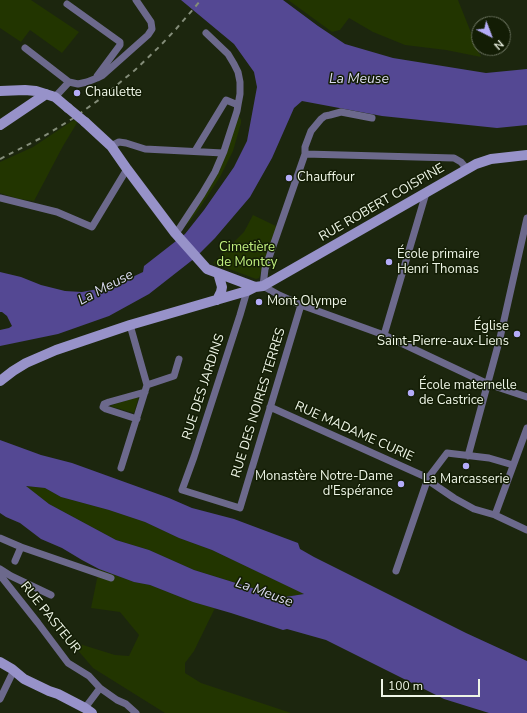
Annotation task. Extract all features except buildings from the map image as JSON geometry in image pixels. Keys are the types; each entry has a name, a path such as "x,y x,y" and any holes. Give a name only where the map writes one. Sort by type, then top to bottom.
{"street":[{"path":"25,48 69,82 78,84 97,78 103,75 148,36 152,29 151,22 136,0"},
{"path":"67,4 120,42 120,45 97,78"},
{"path":"176,234 215,172 237,111 240,94 238,72 234,64 228,54 206,34"},
{"path":"0,125 50,96 69,82"},
{"path":"0,91 36,91 50,96 85,122 111,146 176,234 207,269 384,335 488,384 527,396"},
{"path":"195,151 226,100 238,105"},
{"name":"RUE DES JARDINS","path":"240,508 182,490 240,315 266,269 305,154 305,147 311,131 325,116 341,112 372,118"},
{"path":"111,146 119,142 145,149 223,153"},
{"path":"305,154 454,158 461,162 467,169"},
{"name":"RUE ROBERT COISPINE","path":"0,382 13,371 42,356 130,325 255,288 476,164 491,159 527,155"},
{"path":"0,198 57,212 92,227 127,169"},
{"path":"384,335 426,193"},
{"path":"468,456 500,338 527,218"},
{"path":"217,300 222,287 218,273"},
{"name":"RUE DES NOIRES TERRES","path":"240,508 301,305"},
{"path":"121,468 146,389 130,325"},
{"path":"136,419 106,409 103,407 104,404 146,389 174,376 179,359"},
{"name":"RUE MADAME CURIE","path":"270,407 428,478 454,498 474,509 495,515 527,530"},
{"path":"495,515 527,428"},
{"path":"396,571 428,478 447,453 490,458 513,465"},
{"path":"0,538 21,547 111,578"},
{"path":"15,561 21,547"},
{"path":"0,569 11,576 51,594"},
{"name":"RUE PASTEUR","path":"0,576 68,663 88,676 100,688 116,700 126,704 136,713"},
{"path":"0,662 14,670 24,679 58,694 89,711 100,688"},
{"path":"0,699 14,670"}],"green space":[{"path":"0,0 31,0 79,32 62,53 30,30 21,42 0,28"},
{"path":"288,0 458,0 471,32 471,55 405,45 373,32 349,18 340,30 332,32"},
{"path":"237,111 241,123 233,151 220,177 199,209 182,229 202,194"},
{"path":"76,120 77,123 34,201 19,199 0,193 0,162 33,147 72,121"},
{"name":"Cimetière de Montcy","path":"253,215 278,227 259,278 256,279 213,263 244,232"},
{"path":"139,396 134,413 110,406"},
{"path":"25,486 45,488 61,497 109,510 145,522 179,538 212,550 305,594 279,598 269,593 194,570 149,550 116,540 49,504"},
{"path":"99,569 134,582 150,585 193,602 215,608 194,651 185,663 185,673 201,683 291,713 165,713 93,668 70,641 115,655 129,656 139,635 120,612 91,608"}],"water":[{"name":"La Meuse","path":"181,0 283,0 345,44 393,58 486,73 527,69 527,125 497,128 382,116 302,101 294,108 272,158 250,197 215,238 195,258 149,294 109,316 58,334 0,346 0,330 12,326 7,316 0,312 0,272 65,291 82,292 103,288 124,281 143,272 144,266 185,234 234,167 247,141 257,87 254,72 234,44"},
{"name":"La Meuse","path":"0,440 41,455 72,463 169,498 192,508 234,519 298,543 300,549 314,557 466,633 527,661 527,713 489,713 444,699 326,640 287,629 283,630 193,602 150,585 134,582 99,569 62,548 41,539 20,523 0,513","holes":["26,486 45,488 61,497 109,510 145,522 179,538 212,550 304,594 279,598 265,592 194,570 149,550 116,540 49,504"]}],"railway":[{"path":"0,159 41,138 72,119 100,99 135,70 159,47 201,0"}],"place":[{"name":"Chaulette","path":"77,93"},
{"name":"Chauffour","path":"289,178"},
{"name":"École primaire Henri Thomas","path":"389,262"},
{"name":"Mont Olympe","path":"259,302"},
{"name":"Église Saint-Pierre-aux-Liens","path":"517,334"},
{"name":"École maternelle de Castrice","path":"411,393"},
{"name":"La Marcasserie","path":"466,466"},
{"name":"Monastère Notre-Dame d'Espérance","path":"401,484"}]}
